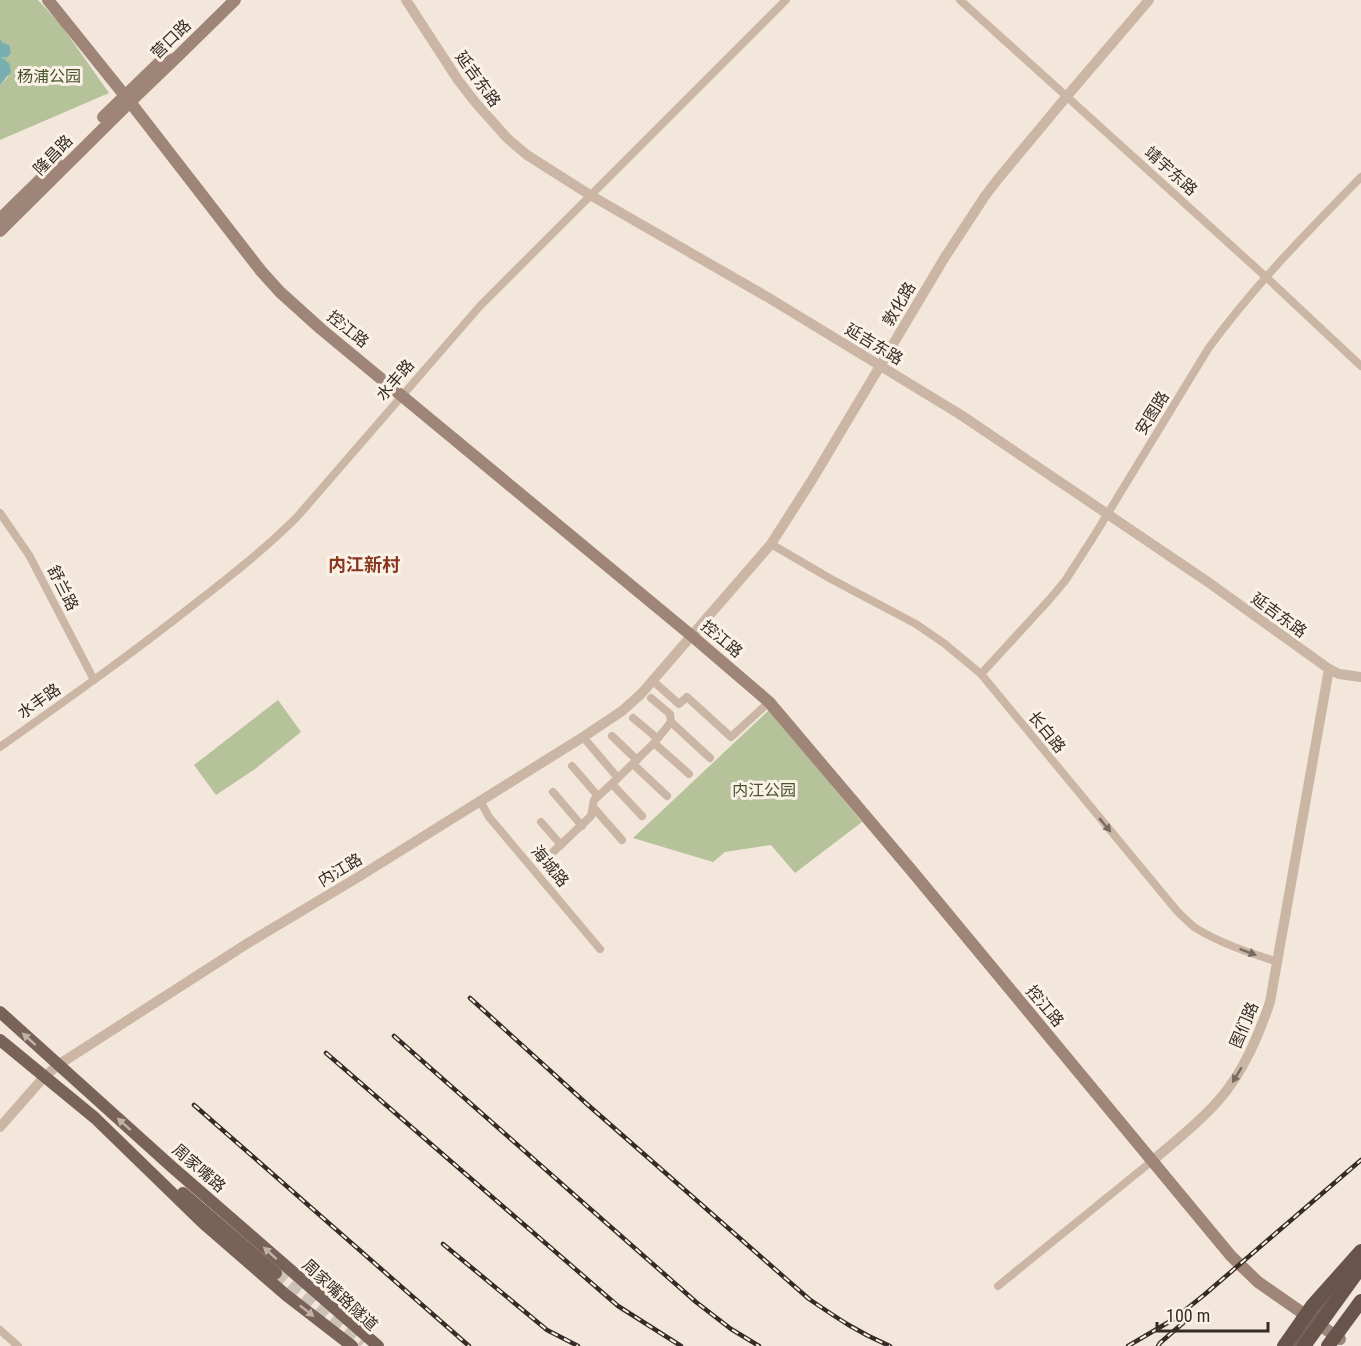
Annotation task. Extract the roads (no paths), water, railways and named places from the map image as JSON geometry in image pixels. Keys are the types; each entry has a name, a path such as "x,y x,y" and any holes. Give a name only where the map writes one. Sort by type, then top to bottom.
{"highway":[{"path":"1284,1346 1312,1306 1361,1251"},
{"path":"1304,1346 1361,1267"},
{"path":"1329,1335 1361,1301"}],"main road":[{"name":"控江路","path":"48,0 240,245 280,292 321,329 769,702 1212,1234 1258,1282 1329,1335"},
{"name":"营口路","path":"127,98 224,0"},
{"name":"营口路","path":"127,98 235,0"},
{"name":"隆昌路","path":"0,219 127,98"},
{"name":"隆昌路","path":"0,231 127,98"},
{"name":"周家嘴路","path":"0,1012 282,1270 378,1346"},
{"path":"0,1040 95,1118 203,1223 286,1295 352,1346"},
{"name":"周家嘴路隧道","path":"95,1118 282,1270 371,1346"},
{"path":"1329,1335 1361,1257"},
{"path":"1322,1346 1361,1277"},
{"path":"1296,1346 1329,1335 1361,1293"},
{"path":"1312,1346 1361,1311"}],"street":[{"name":"延吉东路","path":"406,0 459,80 495,126 527,155 591,195 769,298 991,434 1208,582 1329,669 1339,674 1361,677"},
{"name":"水丰路","path":"0,747 133,652 252,560 275,539 297,517 480,306 786,0"},
{"name":"靖宇东路","path":"960,0 1361,366"},
{"name":"敦化路","path":"692,636 771,544 812,480 945,257 985,196 1149,0"},
{"name":"安图路","path":"981,674 1065,581 1221,332 1266,278 1361,177"},
{"name":"舒兰路","path":"0,513 29,555 94,680"},
{"name":"长白路","path":"771,544 916,624 945,644 981,674 1177,910 1192,925 1214,938 1278,962"},
{"name":"内江路","path":"0,1127 44,1077 58,1065 622,711 641,694 692,636"},
{"name":"图们路","path":"998,1286 1152,1161 1203,1116 1219,1101 1242,1067 1261,1028 1270,1002 1329,669"},
{"path":"653,681 679,704 687,697 732,737 769,702"},
{"path":"651,698 670,714 671,722 710,758"},
{"path":"633,718 689,774"},
{"path":"550,855 591,816 594,800 635,762 671,722"},
{"path":"612,736 667,796"},
{"path":"583,737 642,816"},
{"path":"572,766 598,796"},
{"path":"553,792 582,826"},
{"name":"海城路","path":"480,801 489,817 600,949"},
{"path":"593,807 622,840"},
{"path":"541,822 561,845"},
{"path":"0,1330 18,1346"}],"water":[{"path":"0,39 9,45 11,53 6,58 1,57 9,63 11,72 0,85"}],"tunnel":[{"path":"276,1273 361,1346"}],"railway":[{"path":"470,998 809,1299 839,1319 890,1346"},
{"path":"394,1036 696,1302 731,1329 759,1346"},
{"path":"326,1053 618,1306 681,1346"},
{"path":"194,1105 469,1346"},
{"path":"1128,1346 1174,1319 1361,1160"},
{"path":"443,1244 547,1330 578,1346"},
{"path":"1158,1346 1191,1316"}],"district":[{"name":"内江新村","path":"364,564"}],"park label":[{"name":"杨浦公园","path":"49,76"},
{"name":"内江公园","path":"764,790"}]}
